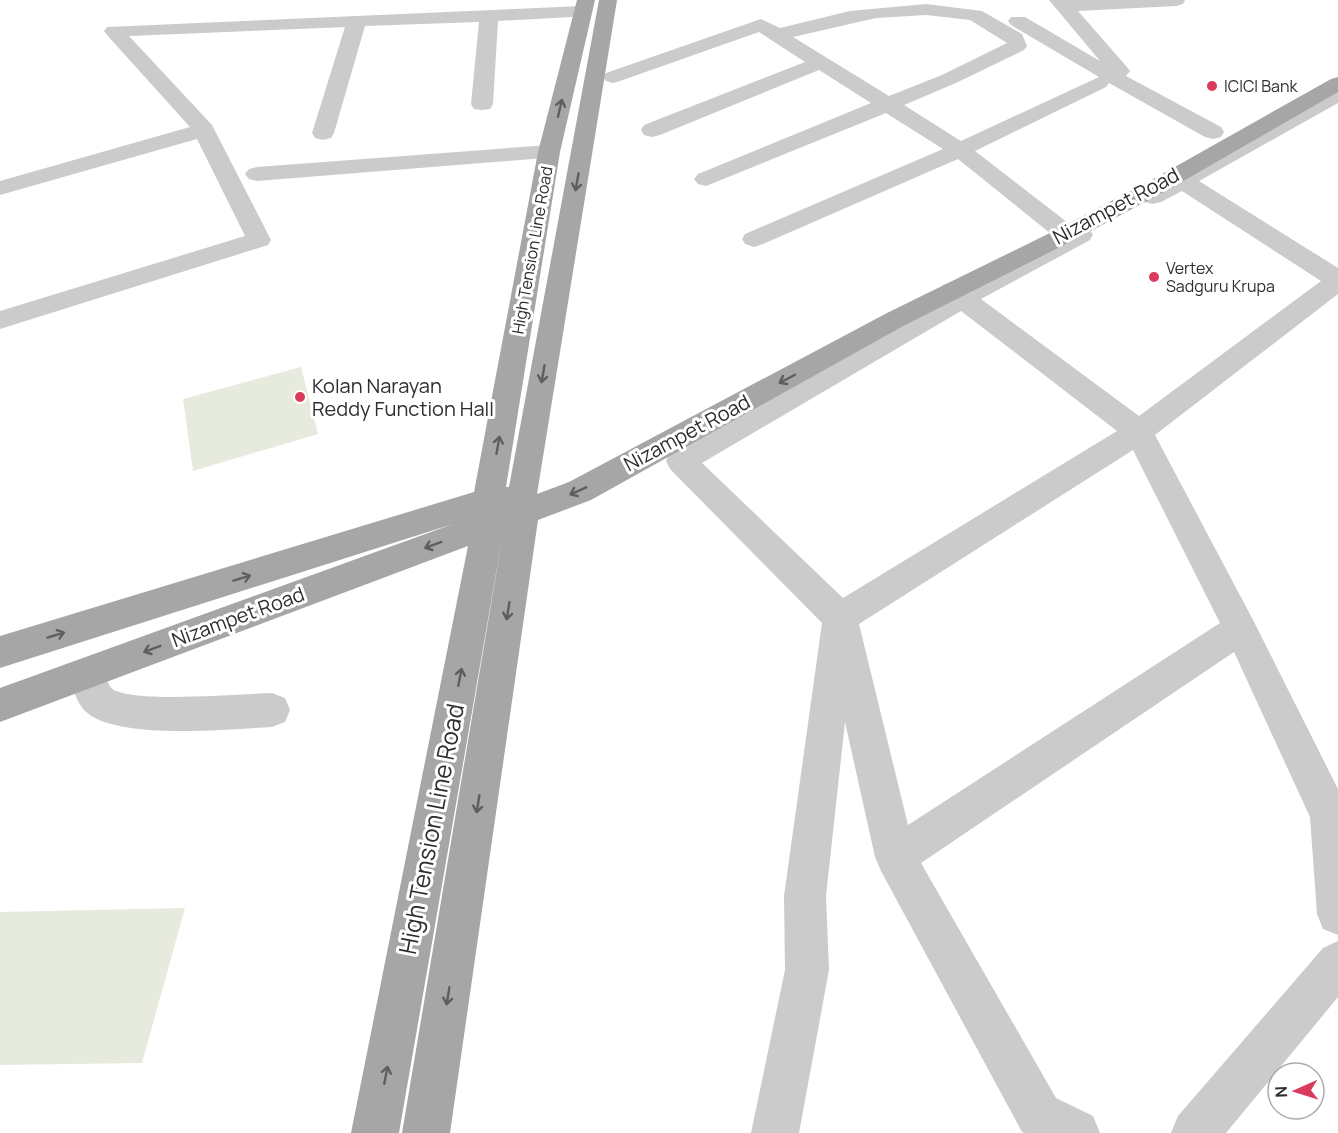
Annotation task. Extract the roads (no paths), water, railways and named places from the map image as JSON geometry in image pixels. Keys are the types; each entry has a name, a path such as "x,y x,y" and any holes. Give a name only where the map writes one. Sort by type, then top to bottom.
{"main road":[{"name":"High Tension Line Road","path":"375,1133 503,525 568,230 608,0"},
{"name":"High Tension Line Road","path":"503,525 535,230 549,152 584,6"},
{"name":"Nizampet Road","path":"1173,172 1213,132 1338,65"},
{"name":"Nizampet Road","path":"0,652 503,525 606,458 869,309 1058,227 1173,172 1338,83"},
{"name":"Nizampet Road","path":"0,705 503,525 580,491 957,295 1120,182"},
{"path":"535,230 568,230"},
{"path":"426,1133 503,525"}],"street":[{"path":"1061,3 1176,0"},
{"path":"1061,3 1121,72"},
{"path":"706,179 889,104 1017,46 1015,38 973,14 939,4 882,4 778,35"},
{"path":"0,320 259,240 204,130 114,31 489,15 584,6"},
{"path":"482,104 489,15"},
{"path":"323,133 357,21"},
{"path":"1018,21 1161,105 1213,132"},
{"path":"613,77 761,24 960,150 1058,227"},
{"path":"652,130 822,62"},
{"path":"754,240 960,150 1100,83"},
{"path":"1076,1133 1039,1115 895,857 840,618 681,461 957,295 1173,172 1338,94"},
{"path":"0,188 204,130"},
{"path":"257,174 549,152"},
{"path":"840,618 1139,432 1338,281 1173,172"},
{"path":"957,295 1139,432 1240,629 1330,815 1338,914"},
{"path":"775,1133 807,970 806,896 840,618"},
{"path":"895,857 1240,629"},
{"path":"88,673 90,690 103,703 132,713 272,710"},
{"path":"1195,1133 1338,963"}],"place":[{"name":"ICICI Bank","path":"1212,86"},
{"name":"Vertex Sadguru Krupa","path":"1154,277"},
{"name":"Kolan Narayan Reddy Function Hall","path":"300,397"}]}
